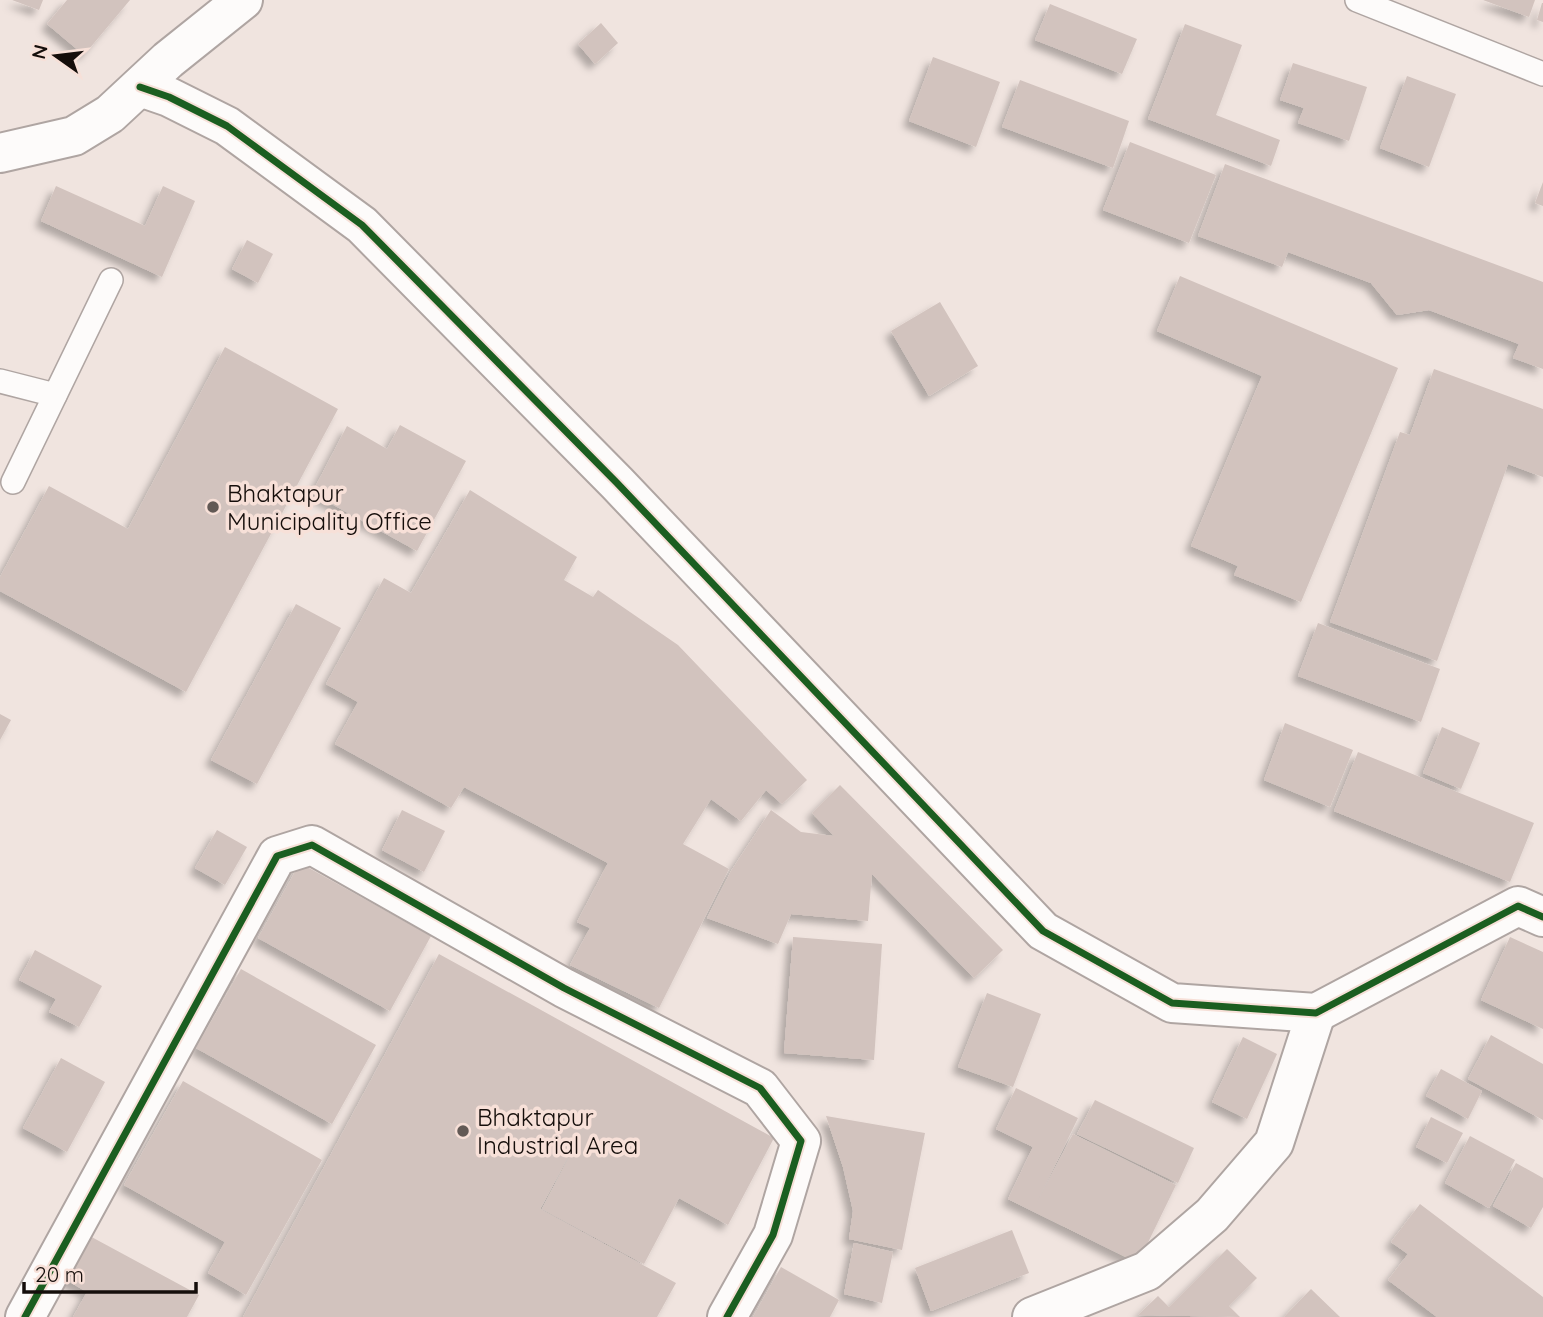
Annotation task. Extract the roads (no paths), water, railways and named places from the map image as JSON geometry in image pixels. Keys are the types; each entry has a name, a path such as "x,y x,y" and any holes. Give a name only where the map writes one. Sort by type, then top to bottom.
{"street":[{"path":"0,153 75,136 110,114 168,60 243,0"},
{"path":"140,87 169,97 227,126 362,225 617,483 1043,931 1172,1003 1316,1013 1518,906 1543,917"},
{"path":"25,1317 277,856 312,845 564,988 760,1088 801,1141 773,1235 727,1317"},
{"path":"1032,1317 1147,1271 1212,1214 1274,1143 1316,1013"}],"lane":[{"path":"1357,0 1543,74"},
{"path":"13,482 111,280"},
{"path":"0,382 55,395"}],"place":[{"name":"Bhaktapur Municipality Office","path":"213,507"},
{"name":"Bhaktapur Industrial Area","path":"463,1131"}]}
